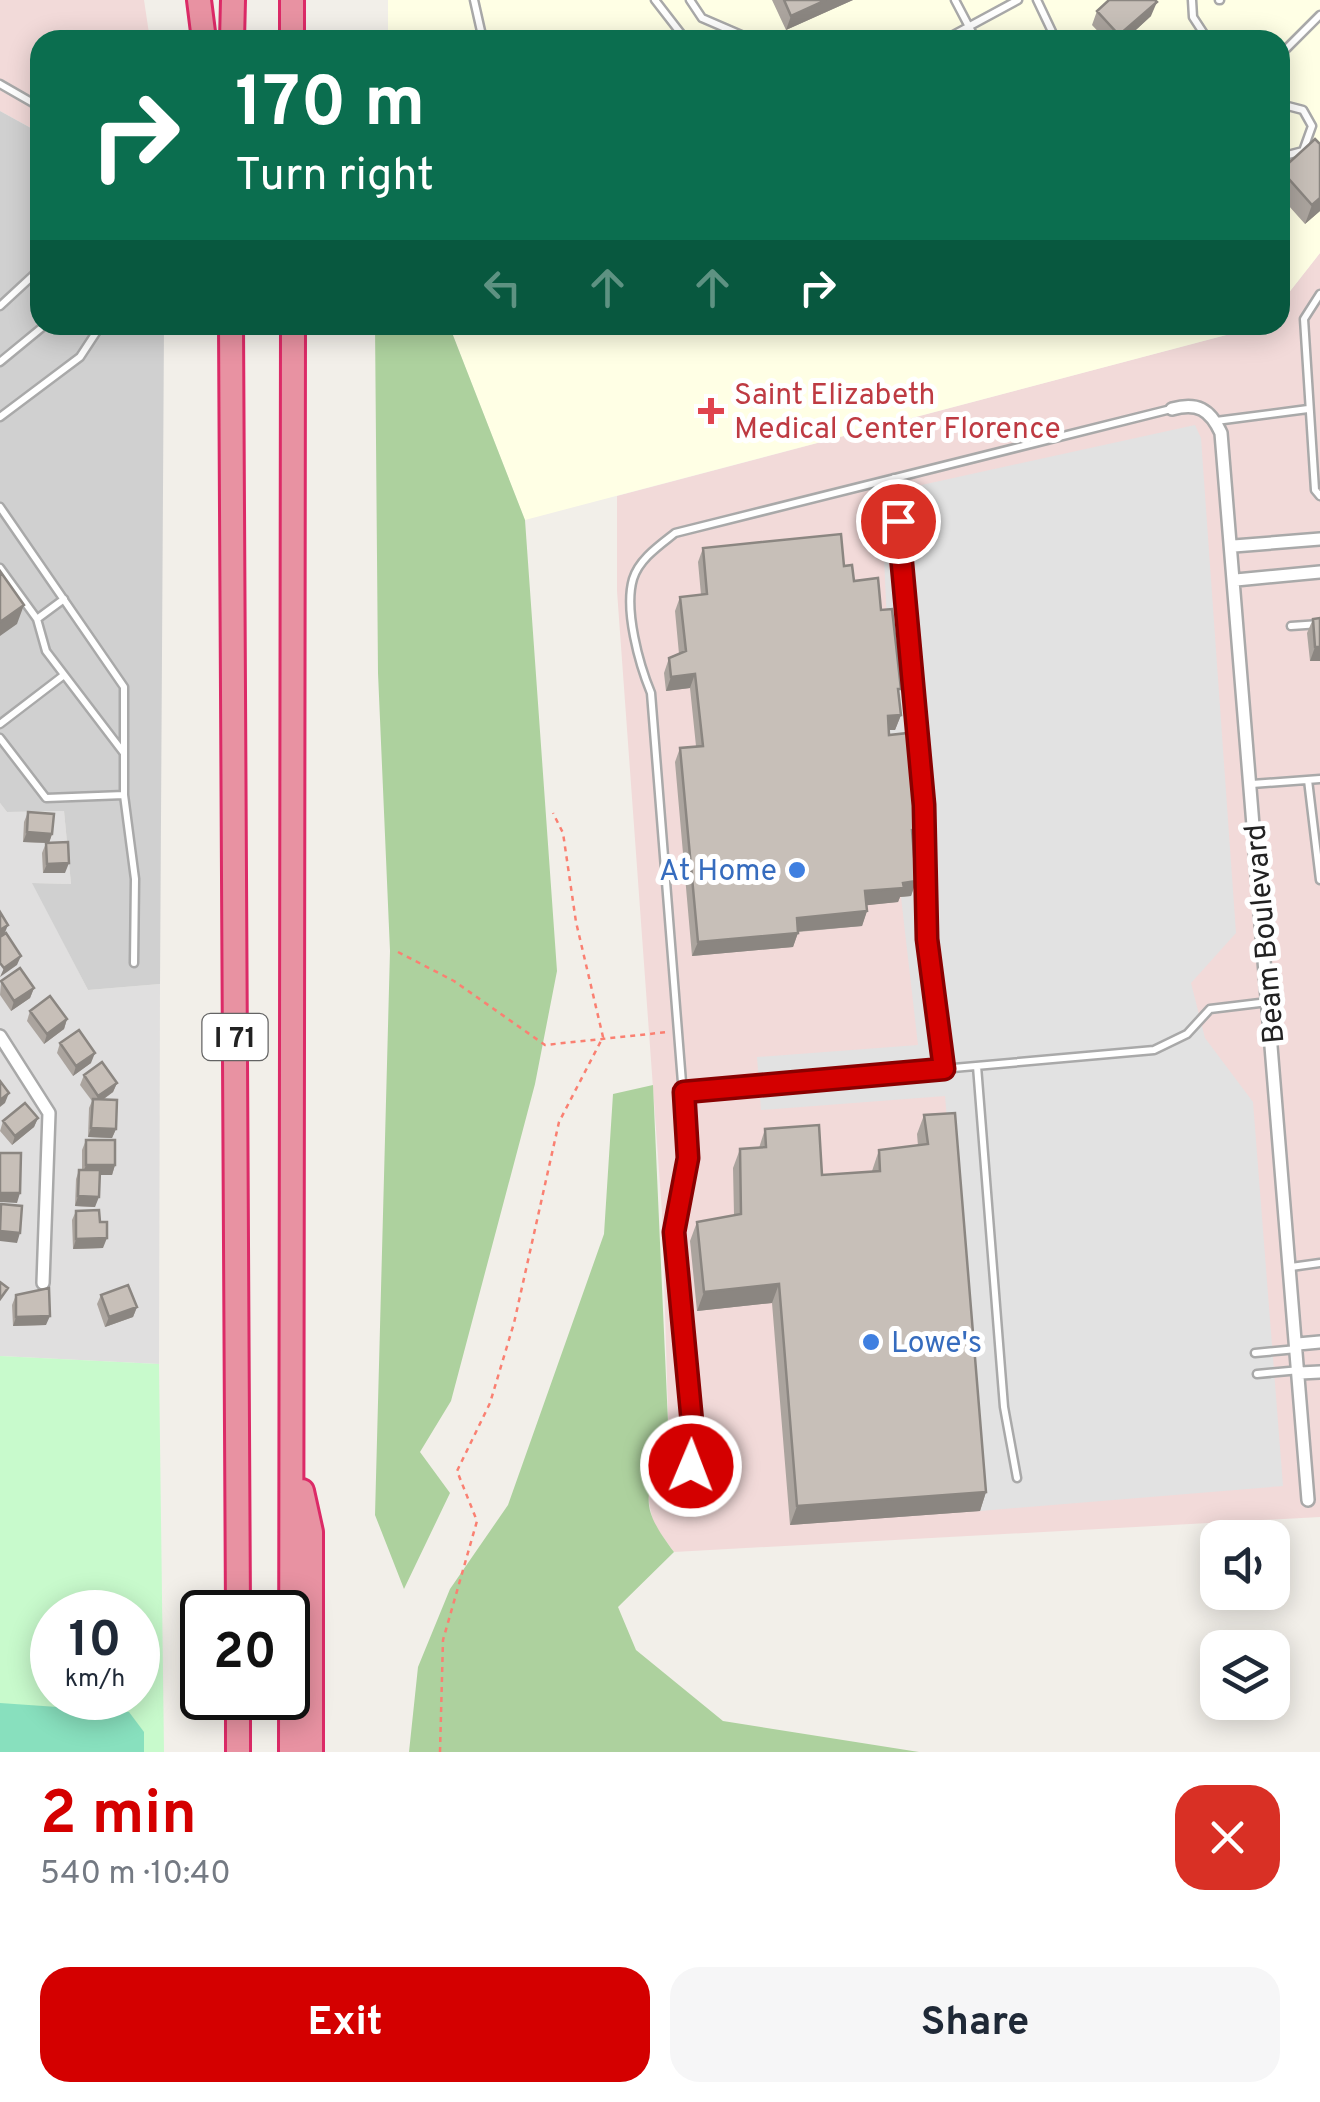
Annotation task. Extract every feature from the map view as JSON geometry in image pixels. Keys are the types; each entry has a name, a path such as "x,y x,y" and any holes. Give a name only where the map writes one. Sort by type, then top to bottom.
{"highway":[{"path":"199,0 203,30"},
{"path":"232,30 233,0"},
{"path":"292,0 292,30"},
{"name":"I 71","path":"231,335 238,1590"},
{"name":"I 71","path":"290,1752 292,335"},
{"path":"293,1447 311,1532 312,1752"},
{"path":"238,1720 238,1752"}],"street":[{"path":"1172,409 1191,404 1216,421"},
{"name":"Beam Boulevard","path":"1216,421 1222,433 1234,546 1300,1371 1314,1498"},
{"path":"1234,546 1320,540"},
{"path":"1236,580 1320,572"},
{"path":"0,1036 50,1114 43,1283"},
{"path":"1298,1346 1320,1342"},
{"path":"1300,1371 1320,1372"}],"lane":[{"path":"474,0 473,12 479,30"},
{"path":"655,0 678,30"},
{"path":"690,0 702,18 730,30"},
{"path":"956,0 970,30"},
{"path":"961,30 1018,0"},
{"path":"1036,0 1051,30"},
{"path":"1192,0 1192,17 1201,30"},
{"path":"1290,45 1320,16"},
{"path":"0,84 30,101"},
{"path":"1290,107 1303,110 1312,135 1303,151 1290,154"},
{"path":"0,306 30,279"},
{"path":"1320,294 1304,319 1315,490 1320,496"},
{"path":"0,362 33,335"},
{"path":"0,417 80,357 94,335"},
{"path":"688,1488 694,1444 674,1232 688,1158 651,693 636,656 633,579 648,554 675,533 1172,409"},
{"path":"1216,421 1308,409"},
{"path":"894,478 924,805 927,939 944,1069"},
{"path":"0,507 124,686 124,795 135,879 134,963"},
{"path":"0,568 37,619 46,652 125,755"},
{"path":"37,619 64,599"},
{"path":"1291,626 1320,624"},
{"path":"0,724 64,675"},
{"path":"0,738 46,798 124,795"},
{"path":"1252,784 1320,779"},
{"path":"1308,780 1320,880"},
{"path":"684,1092 1154,1050 1187,1034 1210,1009 1269,1002"},
{"path":"977,1066 1004,1407 1017,1478"},
{"path":"1292,1266 1320,1263"},
{"path":"1255,1354 1298,1346"},
{"path":"1257,1374 1300,1371"}],"path":[{"path":"440,1752 437,1733 444,1640 477,1520 458,1471 490,1403 514,1323 559,1122 603,1038 576,922 563,833 553,812"},
{"path":"398,952 454,982 545,1044 680,1031"}],"shaded area":[{"path":"0,0 144,0 148,30 30,30 30,128 0,111"},
{"path":"388,0 1320,0 1320,253 1290,291 1290,30 388,30"},
{"path":"0,111 30,128 30,335 164,335 160,984 88,990 32,883 71,884 64,811 7,812 0,803"},
{"path":"1320,253 1320,1517 1200,1520 1200,1524 674,1552 653,1523 647,1491 669,1445 662,1212 617,591 617,496 1226,335 1290,335 1290,291"},
{"name":"Saint Elizabeth Medical Center Florence","path":"453,335 1226,335 525,520"},
{"path":"1195,425 1201,438 1236,933 1191,983 1205,1038 1253,1102 1283,1486 980,1511 945,1096 761,1110 757,1057 918,1045 884,749 887,624 882,512 917,486"},
{"path":"0,803 7,812 64,811 71,884 33,883 88,990 160,984 159,1364 0,1356"}],"green space":[{"path":"375,335 453,335 525,520 557,971 535,1084 451,1401 420,1452 450,1493 404,1589 375,1515 390,951 378,673"},
{"path":"653,1085 669,1445 654,1476 649,1500 655,1522 674,1552 618,1607 636,1650 723,1721 919,1752 409,1752 418,1667 450,1589 508,1505 604,1234 613,1094"},
{"path":"0,1356 159,1364 164,1752 0,1752"},
{"path":"0,1703 30,1705 30,1720 135,1720 144,1732 144,1752 0,1752"}],"building":[{"path":"784,0 826,0 791,16"},
{"path":"1109,0 1157,2 1125,30 1114,30 1097,11"},
{"path":"1315,139 1320,144 1320,198 1312,205 1290,180 1290,162"},
{"path":"841,534 844,566 852,565 854,581 878,578 881,610 892,609 901,715 888,716 889,735 908,733 914,802 920,802 922,829 912,830 916,881 903,883 904,888 865,891 867,911 797,918 798,933 698,942 680,748 703,746 695,674 671,677 669,658 686,651 680,597 707,594 703,548"},
{"path":"0,571 24,605 0,622"},
{"path":"1320,618 1320,647 1315,647 1313,619"},
{"path":"28,812 54,814 52,834 27,832"},
{"path":"68,842 69,863 47,864 46,843"},
{"path":"0,912 8,925 0,930"},
{"path":"6,933 21,956 4,968 0,963 0,937"},
{"path":"20,968 34,988 14,1001 1,981"},
{"path":"50,996 67,1019 47,1034 30,1011"},
{"path":"79,1030 95,1053 76,1066 60,1043"},
{"path":"102,1062 117,1083 98,1096 84,1075"},
{"path":"0,1081 9,1093 0,1100"},
{"path":"93,1099 117,1100 116,1129 91,1128"},
{"path":"25,1103 38,1118 15,1136 3,1121"},
{"name":"Lowe's","path":"955,1113 986,1492 797,1506 779,1284 704,1292 697,1222 741,1214 740,1149 766,1147 765,1129 819,1125 822,1175 880,1171 879,1150 928,1144 924,1115"},
{"path":"86,1140 115,1140 115,1165 86,1165"},
{"path":"0,1153 21,1153 20,1193 0,1193"},
{"path":"79,1170 100,1170 99,1197 78,1196"},
{"path":"1,1204 22,1206 20,1233 0,1231"},
{"path":"99,1210 100,1222 107,1222 107,1238 76,1239 76,1211"},
{"path":"0,1282 8,1288 0,1299"},
{"path":"128,1285 137,1307 109,1317 101,1295"},
{"path":"49,1288 50,1316 16,1317 16,1295"}],"place":[{"name":"Saint Elizabeth Medical Center Florence","path":"711,411"},
{"name":"At Home","path":"797,870"},
{"name":"Lowe's","path":"871,1342"}],"route":[{"path":"691,1466 694,1444 674,1232 688,1158 684,1092 944,1069 927,939 924,805 898,521"}]}
